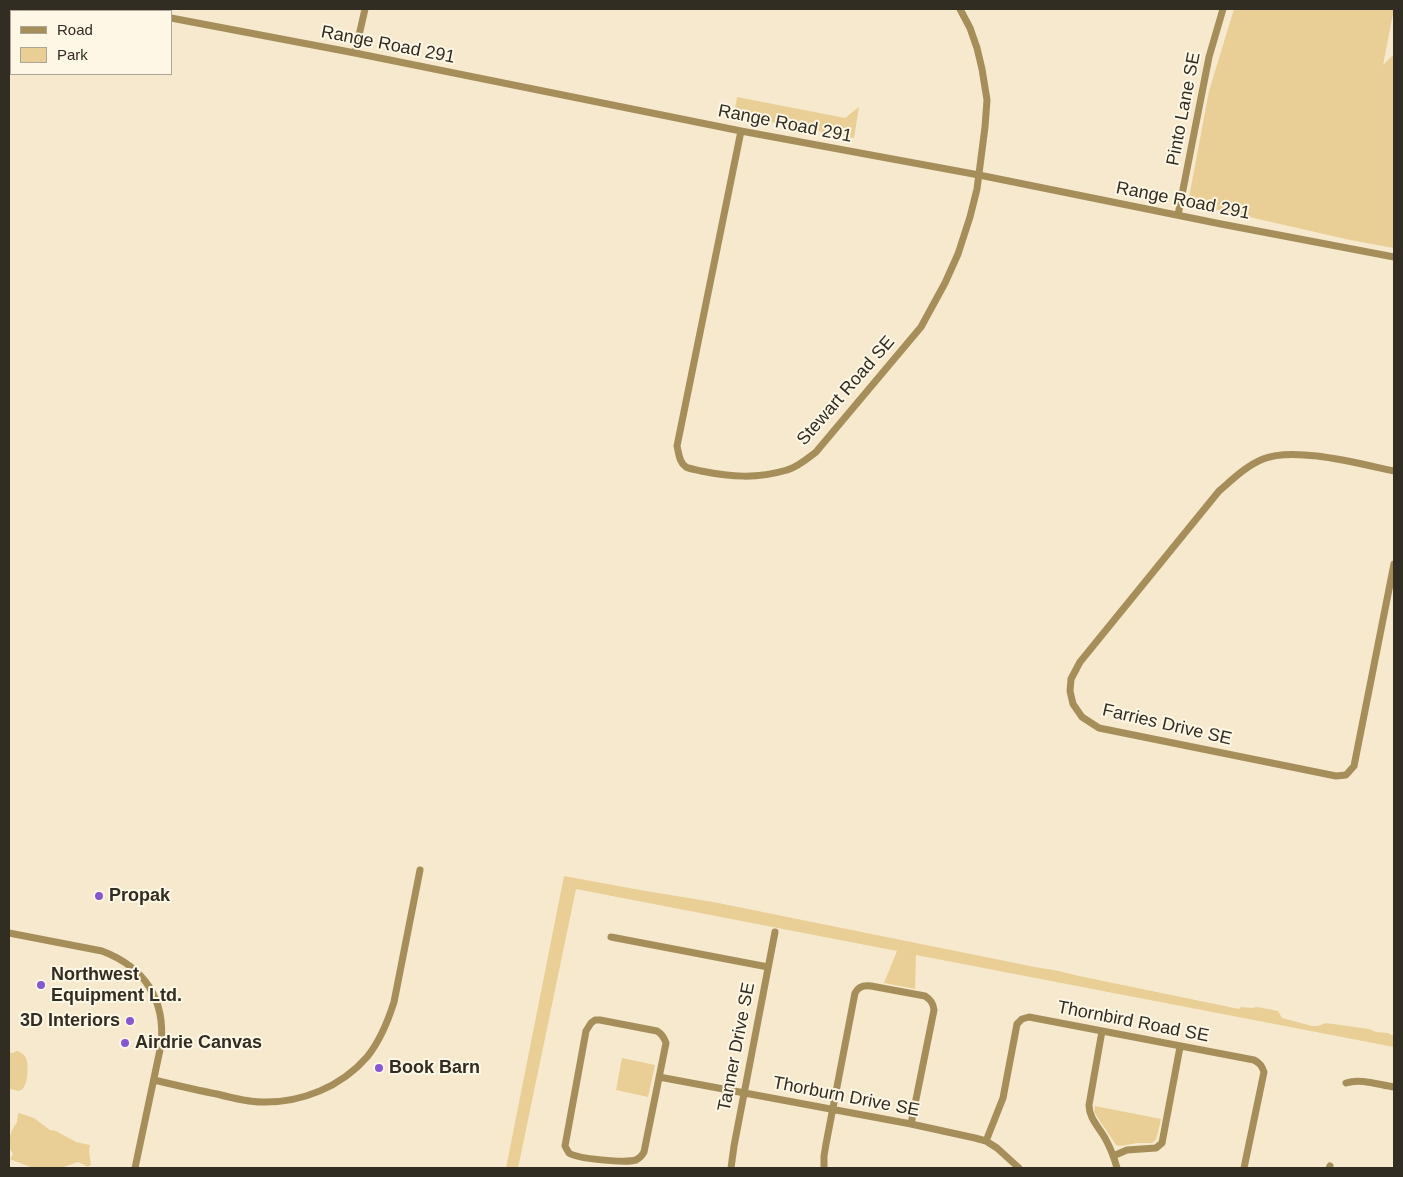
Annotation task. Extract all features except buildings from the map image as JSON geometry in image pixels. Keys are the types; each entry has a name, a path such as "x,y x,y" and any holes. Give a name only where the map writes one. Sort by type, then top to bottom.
{"street":[{"path":"356,53 365,9"},
{"name":"Stewart Road SE","path":"742,131 677,446 679,459 687,467 725,476 767,475 788,470 801,464 816,452 921,327 945,283 958,254 970,217 977,189 985,126 986,100 977,48 970,28 960,9"},
{"name":"Pinto Lane SE","path":"1178,215 1208,57 1223,9"},
{"name":"Range Road 291","path":"172,18 1394,257"},
{"name":"Farries Drive SE","path":"1394,471 1310,455 1286,455 1265,458 1233,478 1220,491 1080,662 1071,679 1070,692 1073,704 1082,717 1099,728 1336,776 1346,775 1354,766 1394,564"},
{"path":"154,1080 237,1099 260,1102 299,1098 316,1093 352,1071 368,1056 379,1038 394,1002 420,870"},
{"name":"Tanner Drive SE","path":"732,1168 732,1152 774,932"},
{"path":"9,934 102,951 122,960 142,977 152,991 161,1018 161,1044 135,1168"},
{"path":"611,937 768,967"},
{"path":"824,1168 824,1156 832,1110 855,993 857,989 866,985 925,996 934,1005 911,1124"},
{"name":"Thornbird Road SE","path":"986,1142 1003,1098 1017,1024 1019,1021 1029,1017 1258,1062 1264,1072 1244,1168"},
{"path":"600,1020 656,1030 662,1034 666,1043 659,1077 644,1152 641,1157 634,1160 613,1161 570,1153 565,1146 565,1140 586,1031 591,1022 600,1020"},
{"path":"1102,1031 1089,1110 1105,1138 1117,1168"},
{"path":"1113,1156 1127,1150 1156,1148 1162,1143 1180,1046"},
{"name":"Thorburn Drive SE","path":"659,1077 911,1124 975,1138 997,1148 1019,1168"},
{"path":"1346,1083 1362,1082 1394,1088"}],"green space":[{"path":"1234,9 1394,9 1383,65 1394,54 1394,248 1350,240 1188,203 1209,91"},
{"path":"737,97 845,118 859,107 854,138 734,115"},
{"path":"564,876 713,902 1239,1009 1241,1007 1257,1007 1278,1011 1282,1018 1312,1026 1326,1023 1369,1029 1394,1036 1394,1047 916,955 915,989 884,983 897,951 576,889 518,1168 506,1168"},
{"path":"17,1051 25,1056 27,1061 28,1070 25,1085 18,1091 9,1089 9,1052"},
{"path":"622,1058 655,1065 648,1097 616,1090"},
{"path":"1095,1106 1161,1119 1156,1140 1152,1143 1116,1145 1094,1112"},
{"path":"19,1113 34,1118 50,1130 56,1131 76,1142 90,1145 91,1165 88,1167 78,1162 61,1168 33,1168 10,1159 13,1154 9,1147 9,1139"}],"place":[{"name":"Propak","path":"99,896"},
{"name":"Northwest Equipment Ltd.","path":"41,985"},
{"name":"3D Interiors","path":"130,1021"},
{"name":"Airdrie Canvas","path":"125,1043"},
{"name":"Book Barn","path":"379,1068"}]}
